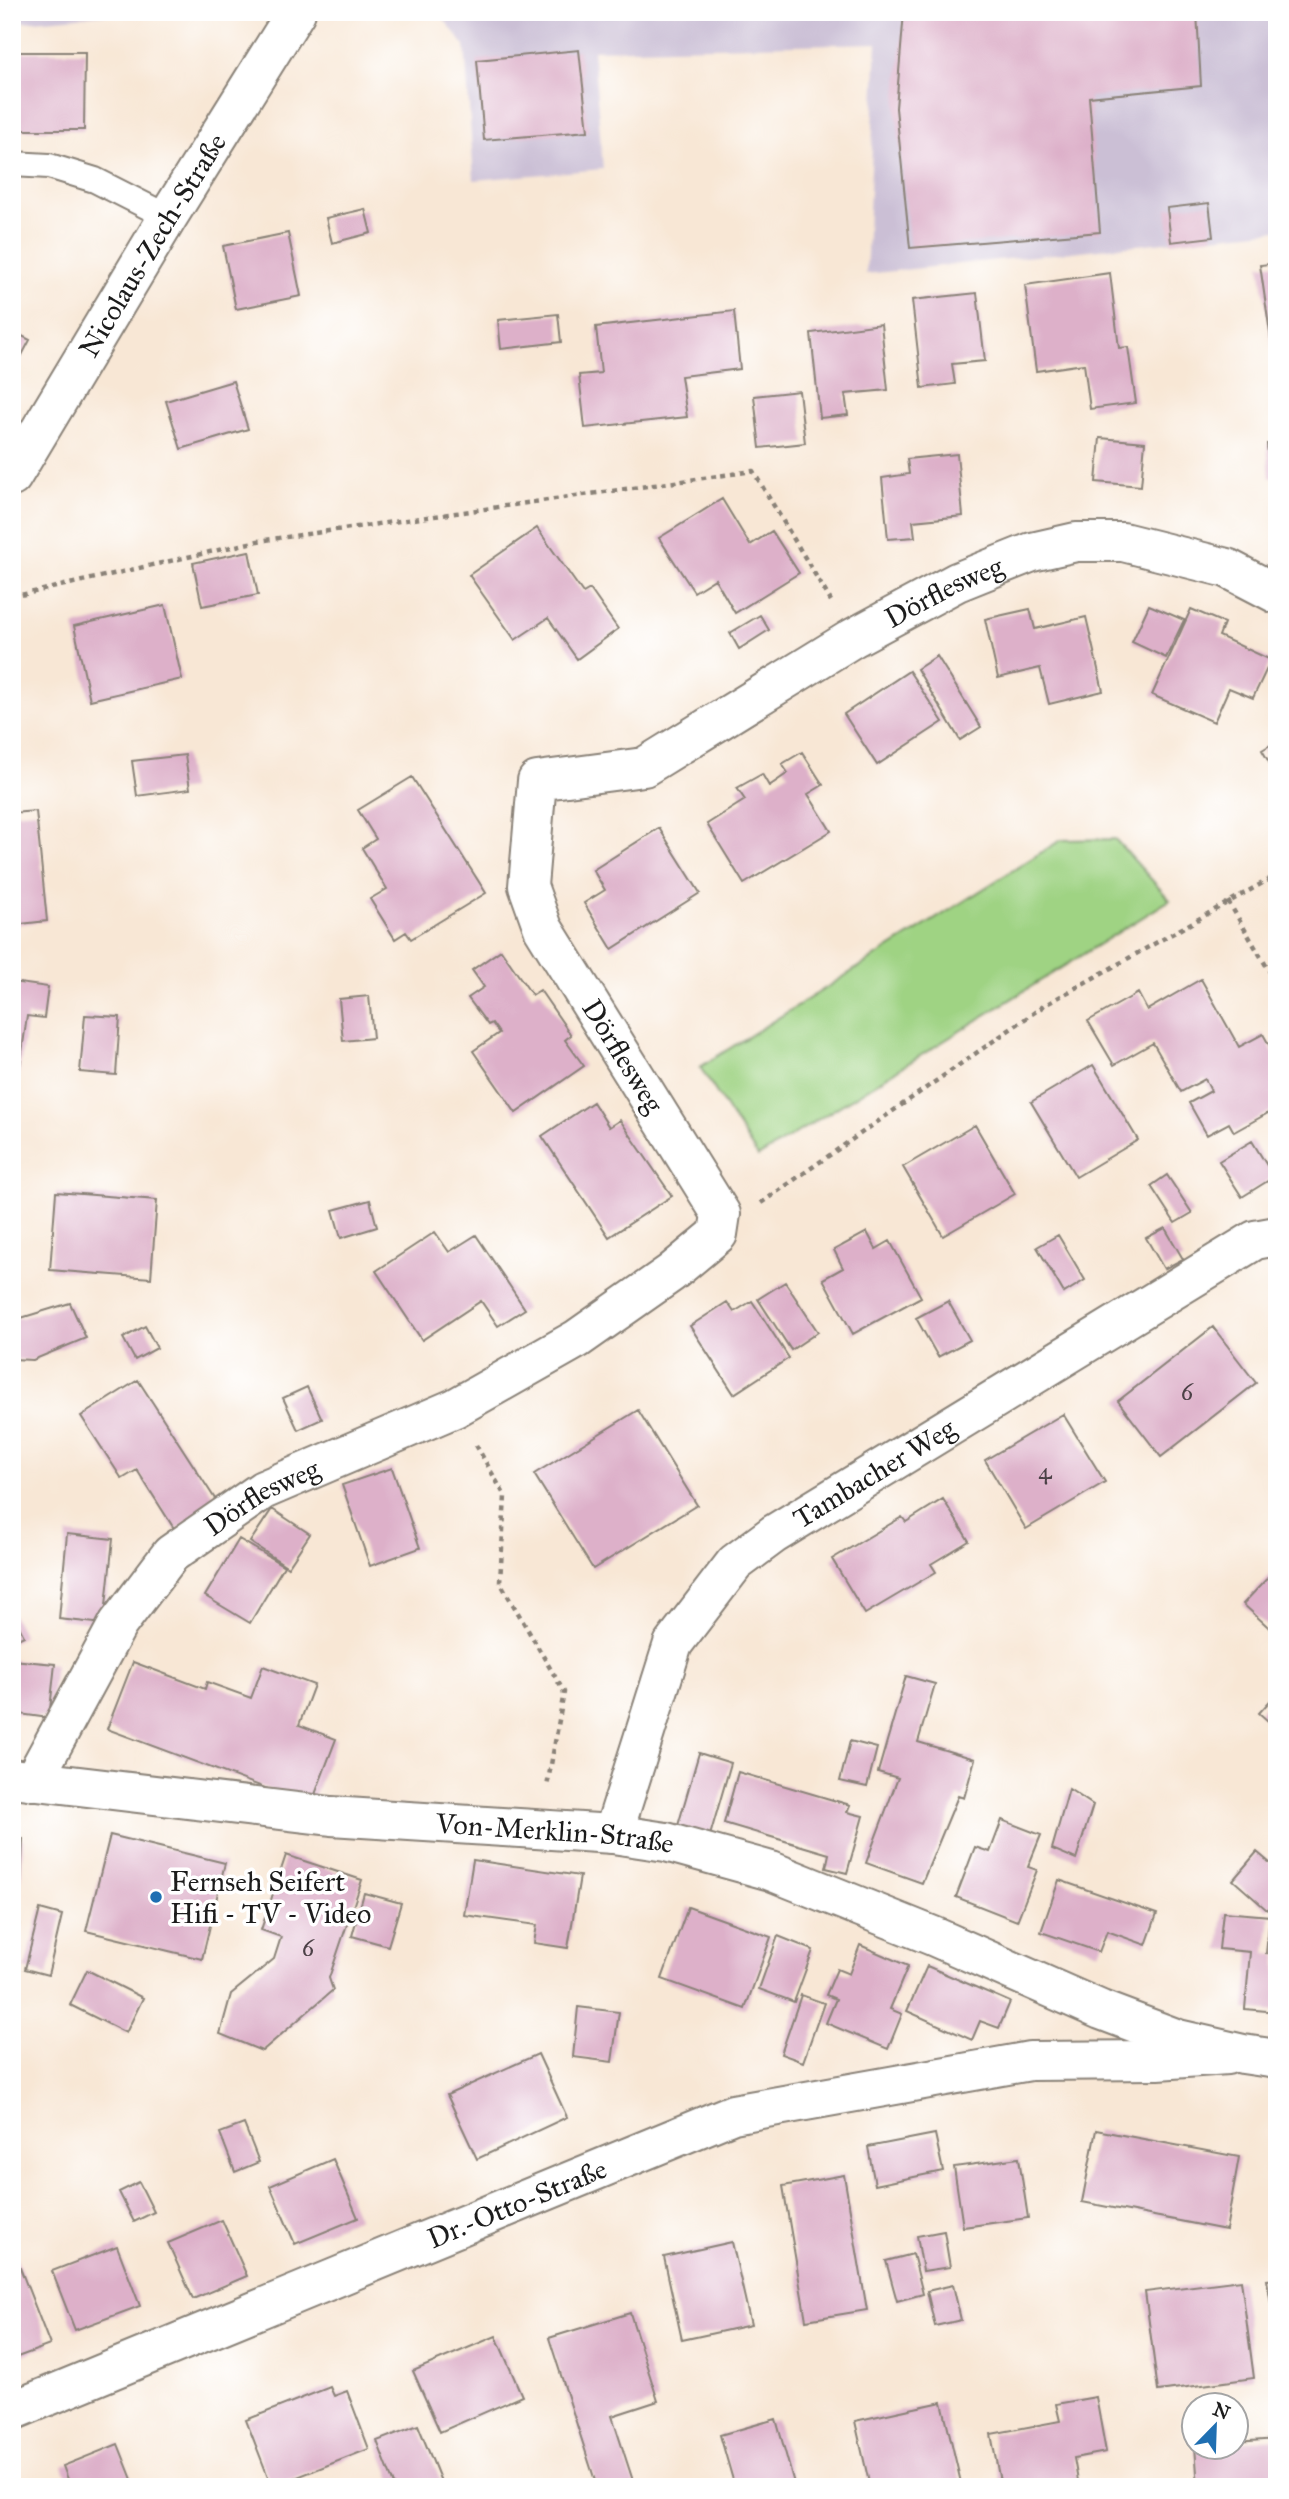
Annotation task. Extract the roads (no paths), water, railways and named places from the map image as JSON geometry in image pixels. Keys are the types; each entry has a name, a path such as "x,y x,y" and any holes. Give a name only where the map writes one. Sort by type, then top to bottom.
{"street":[{"name":"Nicolaus-Zech-Straße","path":"12,477 167,217 296,12"},
{"name":"Dörflesweg","path":"23,1780 118,1624 171,1554 263,1489 455,1408 578,1339 671,1273 718,1234 721,1214 543,928 528,886 537,781 644,767 853,638 957,582 1031,552 1076,542 1123,542 1227,568 1277,594"},
{"name":"Tambacher Weg","path":"613,1834 673,1644 735,1563 774,1534 1255,1240 1277,1236"},
{"name":"Von-Merklin-Straße","path":"23,1780 331,1816 613,1834 666,1842 771,1871 933,1936 1086,2004"},
{"name":"Dr.-Otto-Straße","path":"1086,2004 1178,2039 1260,2057"},
{"name":"Dr.-Otto-Straße","path":"12,2411 733,2115 1079,2054 1099,2041 1106,2024 1086,2004"},
{"name":"Dr.-Otto-Straße","path":"1042,2060 1260,2057"}],"lane":[{"path":"12,164 49,166 95,180 167,217"}],"place":[{"name":"Fernseh Seifert Hifi - TV - Video","path":"156,1897"}]}
